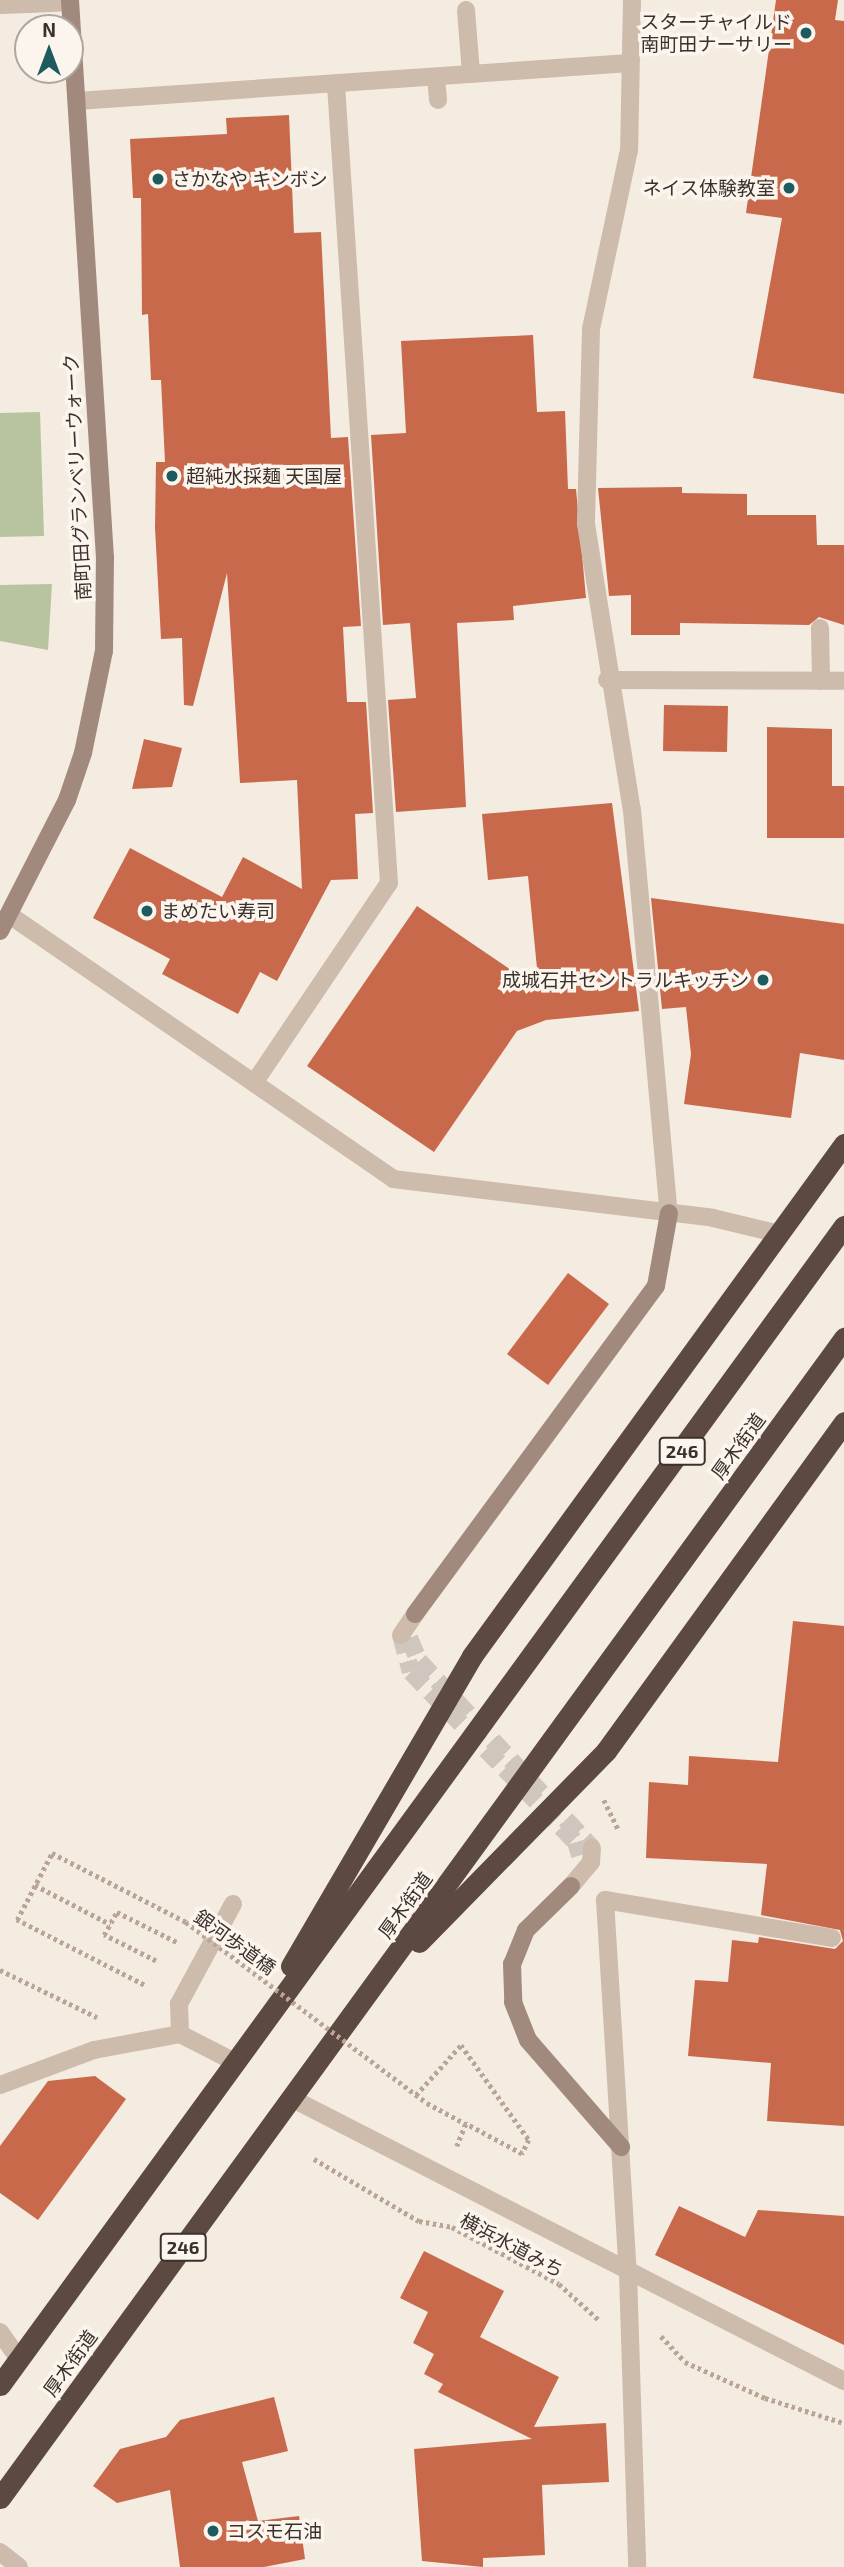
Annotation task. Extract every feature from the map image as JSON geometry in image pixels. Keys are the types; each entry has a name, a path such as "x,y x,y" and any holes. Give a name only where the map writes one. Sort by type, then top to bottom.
{"highway":[{"path":"235,2062 472,1656 844,1144"},
{"name":"246","path":"0,2385 519,1676 844,1226"},
{"name":"厚木街道","path":"0,2498 568,1721 844,1338"},
{"path":"366,1996 606,1751 844,1423"}],"street":[{"path":"405,1636 415,1614 656,1286 669,1213 632,810 607,680 586,524 591,330 629,150 632,0"},
{"path":"0,5 70,1"},
{"name":"南町田グランベリーウォーク","path":"0,931 50,843 83,753 104,651 105,558 70,1"},
{"path":"466,10 471,74"},
{"path":"76,101 630,63"},
{"path":"436,77 438,100"},
{"path":"254,1083 389,883 336,84"},
{"path":"820,628 821,681"},
{"path":"607,680 844,681"},
{"path":"10,916 393,1180 669,1213 780,1234"},
{"path":"586,1851 591,1862 571,1886 526,1930 512,1964 513,2002 528,2040 621,2147"},
{"path":"637,2567 628,2273 605,1900 832,1938"},
{"path":"180,2034 179,2004 233,1904"},
{"path":"0,2085 94,2050 180,2034 235,2062"},
{"path":"291,2098 628,2273 844,2381"},
{"path":"0,2332 19,2359"},
{"path":"0,2552 19,2567"}],"path":[{"name":"銀河歩道橋","path":"144,1985 18,1920 52,1853 186,1922 427,2103 466,2124"},
{"path":"35,1885 110,1924"},
{"path":"156,1961 104,1936 117,1912 177,1942"},
{"path":"0,1970 147,2040"},
{"path":"416,2095 461,2045 529,2140 522,2154 466,2124 455,2145 466,2151"},
{"name":"横浜水道みち","path":"314,2159 419,2221 452,2227 559,2284 608,2324 630,2327 667,2338 685,2362 765,2398 844,2423"}],"green space":[{"path":"40,412 44,536 0,537 0,413"},
{"path":"52,584 48,650 0,641 0,585"}],"building":[{"path":"776,0 838,0 835,20 844,21 844,394 753,378 782,218 746,213"},
{"path":"289,115 294,233 321,232 331,438 348,437 361,626 343,627 347,702 366,702 373,813 355,814 358,879 331,880 277,981 260,972 238,1014 162,974 170,959 93,918 130,848 222,897 243,857 302,889 297,780 240,783 227,573 193,706 184,705 182,638 161,639 155,528 156,462 165,462 161,380 151,380 148,314 142,315 141,198 133,198 130,139 227,134 226,118"},
{"path":"533,335 537,412 565,411 568,489 576,489 586,598 513,606 514,620 457,623 466,807 396,812 388,700 416,698 410,623 383,625 371,435 406,433 401,341"},
{"path":"682,487 682,493 747,494 747,515 816,515 817,545 844,545 844,625 819,617 809,625 680,623 680,635 631,635 631,595 609,596 598,488"},
{"path":"664,705 728,706 727,752 663,751"},
{"path":"767,727 832,729 832,786 844,786 844,838 767,838"},
{"path":"144,739 182,748 172,787 132,789"},
{"path":"612,803 639,1011 546,1020 517,1031 434,1152 307,1066 417,906 539,989 528,876 488,880 482,814"},
{"name":"成城石井セントラルキッチン","path":"651,898 844,924 844,1060 800,1053 791,1118 684,1104 691,1054 686,1007 662,1009"},
{"path":"568,1273 609,1304 548,1385 507,1354"},
{"path":"793,1621 844,1626 844,2126 767,2121 771,2063 688,2056 695,1980 728,1982 732,1940 758,1943 759,1937 835,1949 843,1941 840,1930 761,1915 767,1864 646,1858 649,1782 688,1785 689,1756 778,1762"},
{"path":"95,2076 126,2099 38,2220 0,2193 0,2146 48,2081"},
{"path":"679,2206 745,2237 758,2210 844,2216 844,2345 655,2255"},
{"path":"424,2251 504,2291 480,2337 559,2377 534,2427 606,2423 609,2482 542,2485 545,2555 483,2558 483,2567 422,2561 414,2449 532,2439 438,2392 443,2384 424,2374 434,2354 413,2343 428,2312 400,2298"},
{"path":"274,2397 288,2451 242,2462 258,2521 299,2516 305,2559 264,2567 180,2567 170,2490 117,2503 93,2486 120,2449 166,2437 180,2420"}],"tunnel":[{"path":"401,1635 411,1672 576,1842 580,1855"},
{"path":"409,1638 419,1661 592,1848"}],"place":[{"name":"スターチャイルド 南町田ナーサリー","path":"806,33"},
{"name":"さかなや キンボシ","path":"158,179"},
{"name":"ネイス体験教室","path":"789,188"},
{"name":"超純水採麺 天国屋","path":"172,476"},
{"name":"まめたい寿司","path":"147,911"},
{"name":"成城石井セントラルキッチン","path":"763,980"},
{"name":"コスモ石油","path":"213,2531"}]}
